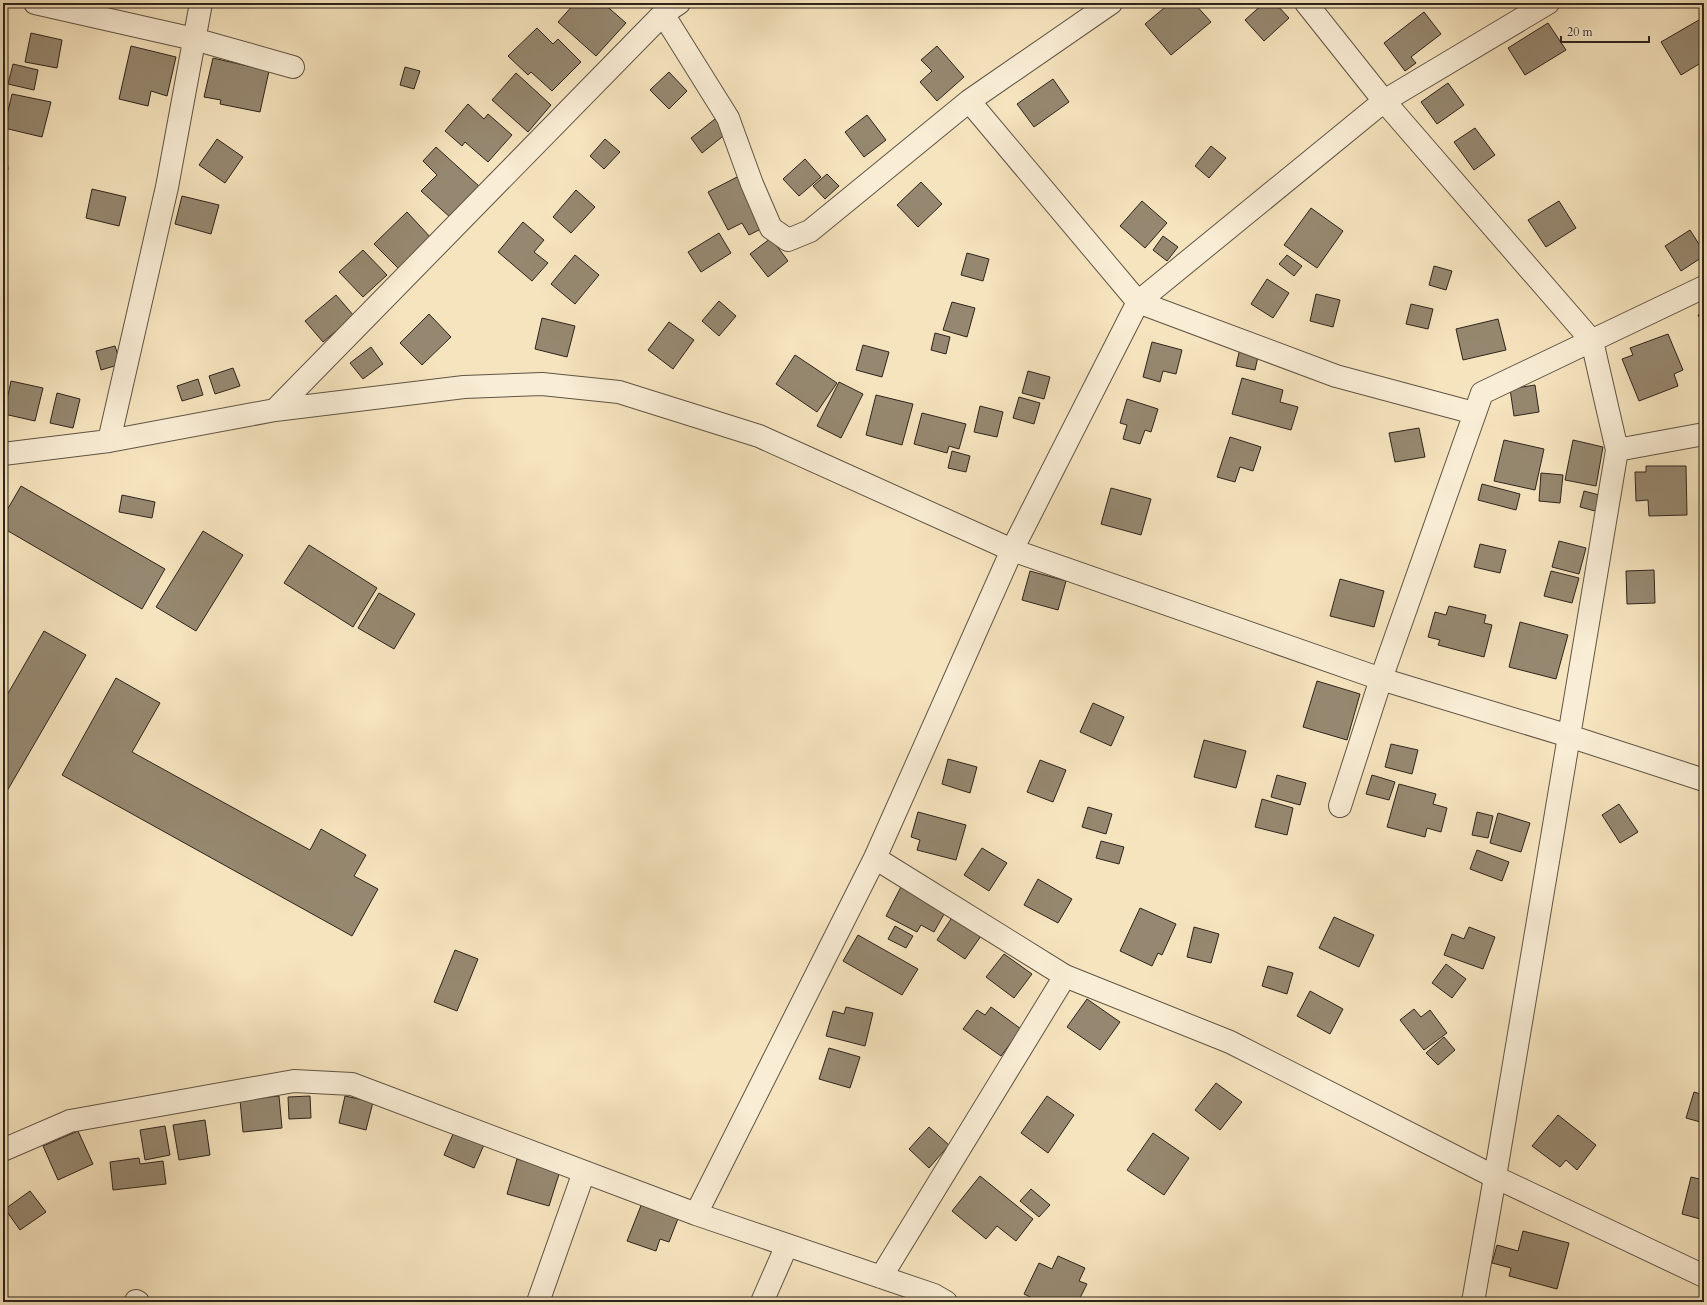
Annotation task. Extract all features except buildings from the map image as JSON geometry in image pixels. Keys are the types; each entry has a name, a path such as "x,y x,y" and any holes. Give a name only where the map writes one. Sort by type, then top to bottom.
{"street":[{"path":"35,3 194,39 294,67"},
{"path":"109,441 167,188 201,3"},
{"path":"275,410 671,9 728,118 752,184 771,228 788,240 810,231 969,101 1111,3"},
{"path":"1306,3 1384,101 1592,341 1617,450 1496,1177 1472,1302"},
{"path":"696,1214 875,858 1012,550 1138,302 1384,101 1548,3"},
{"path":"969,101 1138,302 1336,376 1474,413"},
{"path":"1340,806 1381,679 1482,393 1704,287"},
{"path":"3,454 109,441 275,410 464,387 542,384 618,392 759,436 1012,550 1381,679 1569,736 1704,780"},
{"path":"1617,450 1704,434"},
{"path":"875,858 1065,976 1230,1042 1496,1177 1704,1276"},
{"path":"881,1277 1065,976"},
{"path":"3,1150 70,1121 294,1081 352,1084 696,1214 881,1277 937,1300"},
{"path":"538,1302 584,1172"},
{"path":"762,1302 787,1245"}]}
